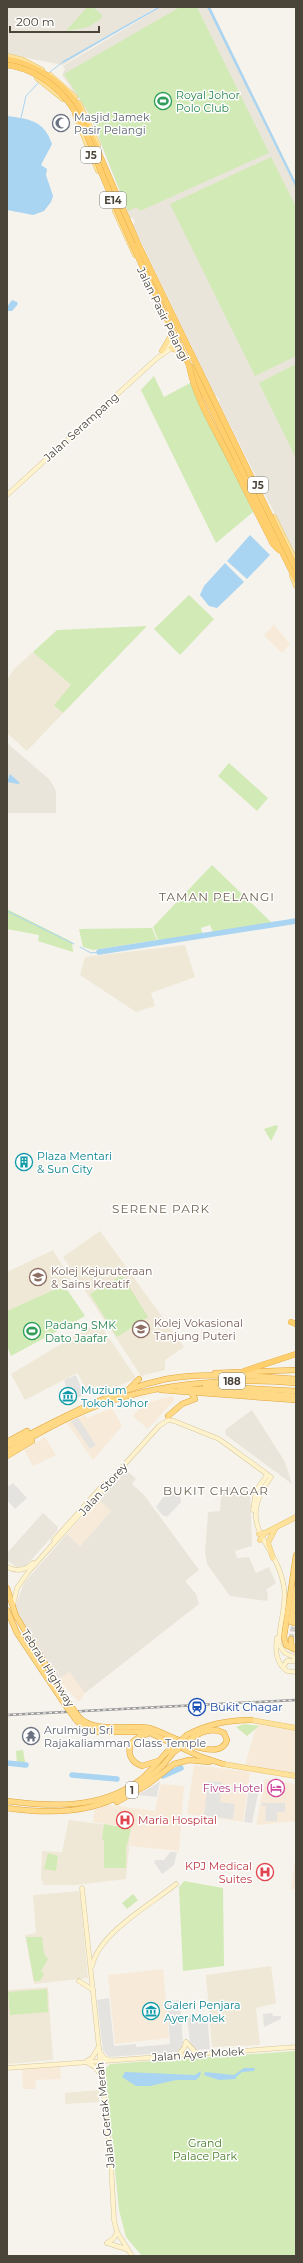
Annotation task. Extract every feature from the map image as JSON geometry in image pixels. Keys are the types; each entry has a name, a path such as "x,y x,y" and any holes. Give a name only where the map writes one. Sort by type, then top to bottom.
{"highway":[{"name":"E14","path":"7,58 30,65 48,76 69,94 82,112 114,192 154,278 296,568"},
{"name":"E14","path":"7,66 14,66 32,73 49,84 65,98 78,117 106,186 190,365 296,580"},
{"path":"190,365 191,376 205,409 273,544 279,550"},
{"path":"244,1371 287,1357 296,1352"},
{"path":"264,1370 275,1367 296,1367"},
{"path":"264,1370 296,1373"},
{"path":"202,1376 244,1371 296,1370"},
{"name":"188","path":"7,1452 21,1441 79,1408 128,1390 167,1379 202,1376 294,1381"},
{"path":"128,1390 139,1379"},
{"name":"188","path":"7,1446 104,1403 132,1394 214,1381 294,1381"},
{"path":"186,1388 228,1386 296,1391"},
{"path":"173,1387 296,1396"},
{"path":"158,1390 296,1400"},
{"path":"168,1416 182,1404 196,1399 191,1392"},
{"path":"7,1442 64,1412 79,1408"},
{"path":"7,1456 54,1425"},
{"path":"295,1649 284,1643 284,1637 296,1555"},
{"name":"Tebrau Highway","path":"7,1588 24,1632 42,1664 77,1719 89,1730 96,1732 144,1732 152,1734 192,1753 223,1764"},
{"path":"294,1619 296,1588"},
{"name":"Tebrau Highway","path":"7,1610 17,1633 42,1664 48,1669 68,1706"},
{"path":"291,1639 291,1645 295,1649"},
{"path":"48,1669 57,1679"},
{"name":"Tebrau Highway","path":"77,1719 92,1726 129,1727 156,1730 187,1744 201,1749 214,1749 223,1746 226,1743 227,1737 221,1732 214,1730 201,1732 192,1738 173,1753 163,1765 133,1789 97,1806"},
{"name":"1","path":"7,1801 54,1806 97,1800 130,1786 141,1779 166,1753 187,1735 211,1725 235,1720 250,1720"},
{"path":"152,1734 134,1739 129,1747 130,1757 133,1761 142,1766 147,1766 160,1760"},
{"path":"97,1806 113,1803 131,1795 147,1785 169,1767 184,1760 192,1753 187,1744"},
{"path":"184,1760 198,1760 223,1764"},
{"name":"1","path":"7,1808 56,1812 97,1806"}],"main road":[{"name":"Jalan Pasir Pelangi","path":"7,58 30,63 56,78 72,93 83,109 130,222 183,338 296,562"},
{"name":"Jalan Pasir Pelangi","path":"7,66 40,80 63,99 71,108 128,242 296,586"},
{"path":"162,351 172,334"},
{"name":"Jalan Serampang","path":"156,359 162,351 183,338"},
{"name":"Jalan Serampang","path":"7,495 176,342"},
{"path":"171,348 181,352"},
{"path":"134,1455 159,1426 168,1420 219,1439 269,1476 260,1492 256,1507 256,1523 260,1537 277,1573 282,1590 282,1608 275,1650 283,1667 288,1672 296,1672"},
{"name":"Jalan Storey","path":"7,1567 16,1570 26,1569 134,1455"},
{"name":"Jalan Storey","path":"13,1606 14,1596 22,1581 134,1455"},
{"path":"260,1537 296,1516"},
{"path":"277,1526 268,1540 273,1558 282,1579 284,1591 284,1609 279,1641 282,1650 296,1660"},
{"path":"260,1537 273,1558"},
{"path":"275,1650 278,1653 282,1650"},
{"path":"283,1667 287,1661 296,1660"},
{"name":"1","path":"250,1720 296,1728"},
{"path":"223,1764 296,1776"},
{"path":"91,1969 96,1954 115,1931 176,1884"},
{"name":"Jalan Gertak Merah","path":"82,1888 99,2061 111,2162 112,2202 117,2232 132,2256"},
{"path":"89,1953 96,1954"},
{"path":"79,1981 92,1990"},
{"path":"178,2055 184,2048 186,2042 197,2054"},
{"name":"Jalan Ayer Molek","path":"7,2068 296,2047"},
{"path":"85,2062 92,2058 98,2048 104,2058 111,2060"},
{"path":"101,2076 103,2067 111,2060"},
{"path":"85,2062 95,2067 101,2076"},
{"path":"117,2232 114,2238 107,2243 122,2246 128,2251"}],"shaded area":[{"path":"7,7 156,7 63,65 7,54"},
{"path":"161,7 210,7 296,183 296,556 219,403 219,399 215,395 133,225 135,222 133,218 130,218 90,116 62,75 65,69 63,66"},
{"path":"274,625 290,644 282,653 264,635"},
{"path":"33,652 81,694 27,751 7,733 7,680 14,669"},
{"path":"7,743 50,780 56,791 56,813 7,813"},
{"path":"185,945 195,977 151,993 155,1006 136,1012 80,975 85,957"},
{"name":"Kolej Vokasional Tanjung Puteri","path":"100,1231 184,1347 165,1360 165,1370 141,1376 63,1257"},
{"name":"Kolej Kejuruteraan & Sains Kreatif","path":"53,1250 72,1282 7,1311 7,1272"},
{"path":"98,1322 135,1376 135,1379 104,1392 85,1387 77,1373 25,1400 11,1374"},
{"path":"76,1375 84,1395 69,1401 67,1397 70,1396 68,1390 70,1389 69,1386 66,1387 64,1380"},
{"path":"173,1396 174,1400 148,1429 133,1416 145,1403"},
{"path":"112,1408 122,1426 93,1460 67,1423 85,1415 87,1418"},
{"path":"252,1410 285,1462 292,1484 226,1435 225,1430"},
{"path":"78,1418 96,1445 90,1449 71,1421"},
{"path":"45,1437 56,1455 33,1466 24,1450"},
{"path":"125,1469 136,1479 132,1484 144,1495 199,1570 185,1581 196,1594 199,1604 85,1693 69,1672 59,1680 25,1630 17,1612 16,1604 24,1583 67,1534 80,1546 111,1511 98,1499"},
{"path":"13,1483 27,1498 15,1509 7,1500 7,1487"},
{"path":"230,1487 232,1489 250,1489 252,1546 235,1551 237,1558 249,1557 256,1573 269,1567 276,1583 266,1590 268,1594 267,1601 230,1596 207,1564 205,1553 208,1512 220,1511 221,1496"},
{"path":"170,1488 180,1495 181,1502 167,1517 162,1515 156,1507"},
{"path":"98,1499 111,1511 80,1546 67,1534"},
{"path":"43,1513 58,1527 57,1531 24,1568 17,1568 7,1560 7,1553"},
{"path":"69,1672 85,1693 79,1702 59,1680"},
{"path":"257,1724 296,1731 296,1774 245,1765"},
{"path":"194,1765 250,1772 243,1822 187,1814"},
{"path":"265,1779 296,1784 296,1821 256,1825"},
{"path":"160,1781 157,1797 137,1795 150,1788"},
{"path":"208,1781 222,1782 220,1802 235,1804 233,1819 204,1816"},
{"path":"161,1784 184,1786 179,1851 130,1846 131,1828 93,1822 95,1807 110,1805 155,1811"},
{"path":"249,1787 259,1789 252,1823 244,1822"},
{"path":"262,1803 285,1803 285,1812 277,1812 277,1821 265,1821 266,1806 262,1806"},
{"path":"69,1820 131,1828 126,1879 76,1885 44,1885 41,1879 42,1851 62,1852"},
{"path":"170,1852 177,1852 174,1865 162,1874 154,1862 156,1860 164,1860"},
{"path":"296,1853 296,1889 291,1889"},
{"path":"80,1891 88,1978 34,1984 25,1935 36,1933 33,1895"},
{"path":"271,1966 276,2003 256,2008 260,2045 212,2047 206,1975"},
{"path":"163,1969 169,2038 115,2044 108,1975"},
{"path":"48,1987 53,2060 7,2064 7,1990"},
{"path":"109,1998 114,2046 136,2044 136,2047 170,2044 167,2001 180,2000 183,2045 181,2049 177,2052 109,2057 103,2050 97,2000"},
{"path":"272,2013 273,2016 281,2016 281,2019 264,2027 263,2014"},
{"path":"207,2014 210,2049 196,2050 190,2043 187,2016"},
{"path":"60,2066 61,2079 36,2080 35,2089 23,2089 22,2069"},
{"path":"99,2090 99,2102 65,2104 65,2093"}],"green space":[{"path":"87,7 93,7 102,15 101,19 88,27 66,31"},
{"name":"Royal Johor Polo Club","path":"180,7 197,7 269,153 140,211 137,207 128,211 90,115 64,74"},
{"path":"271,157 296,207 296,356 255,376 170,204"},
{"path":"296,364 296,458 259,383"},
{"path":"154,376 164,397 192,382 253,512 216,543 141,390"},
{"path":"189,595 214,619 180,655 154,629"},
{"path":"147,626 63,713 54,705 71,685 33,652 57,630"},
{"path":"229,763 268,798 257,811 218,776"},
{"path":"212,865 272,923 213,932 210,925 201,928 203,935 158,940 153,927"},
{"path":"7,909 72,942 73,952 38,941 39,935 7,929"},
{"path":"152,928 157,940 93,950 83,947 79,929"},
{"path":"276,1125 278,1127 271,1141 264,1129"},
{"path":"122,1275 148,1317 117,1337 90,1294"},
{"name":"Padang SMK Dato Jaafar","path":"58,1288 68,1291 85,1316 11,1356 7,1346 7,1311"},
{"path":"244,1724 259,1726 247,1736 236,1727"},
{"path":"23,1750 25,1762 17,1764 16,1751"},
{"path":"104,1824 131,1829 126,1848 126,1868 104,1868 104,1840 102,1840"},
{"path":"48,1853 58,1856 56,1871 44,1869"},
{"path":"184,1881 223,1888 224,1966 183,1971 179,1887"},
{"path":"133,1894 138,1900 127,1909 122,1903"},
{"path":"26,1937 42,1937 44,1954 48,1959 41,1971 44,1974 40,1981 34,1981"},
{"path":"47,1989 48,2012 10,2015 8,1992"},
{"name":"Grand Palace Park","path":"296,2051 296,2256 142,2256 126,2237 119,2210 105,2069 110,2064"}],"water":[{"path":"158,7 161,7 63,63 63,61"},
{"path":"207,7 210,7 296,183 296,188"},
{"path":"7,116 22,118 40,125 49,136 52,144 41,165 47,169 46,175 53,196 51,202 44,211 33,215 7,210"},
{"path":"12,300 18,304 12,311 8,311 7,307"},
{"path":"250,535 270,555 247,579 227,561"},
{"path":"225,563 244,582 217,608 209,606 200,595 204,586"},
{"path":"10,774 20,783 7,782"},
{"path":"244,2068 255,2068 254,2071 242,2072 236,2077 236,2079 219,2080 204,2075 205,2072 234,2075"},
{"path":"201,2071 200,2076 196,2080 176,2080 150,2086 136,2086 122,2077 125,2072 195,2075"}],"waterway":[{"path":"50,72 64,61"},
{"path":"21,118 26,96 39,82"},
{"path":"7,911 74,944"},
{"path":"99,952 296,921"},
{"path":"80,947 91,953 99,952"},
{"path":"7,1763 26,1765"},
{"path":"163,1776 181,1768"},
{"path":"72,1775 117,1779"}],"tunnel":[{"path":"291,1639 294,1623"}],"railway":[{"path":"7,1715 296,1700"}],"place":[{"name":"Royal Johor Polo Club","path":"163,101"},
{"name":"Masjid Jamek Pasir Pelangi","path":"61,123"},
{"name":"Plaza Mentari & Sun City","path":"24,1162"},
{"name":"Kolej Kejuruteraan & Sains Kreatif","path":"38,1277"},
{"name":"Kolej Vokasional Tanjung Puteri","path":"141,1329"},
{"name":"Padang SMK Dato Jaafar","path":"32,1331"},
{"name":"Muzium Tokoh Johor","path":"68,1396"},
{"name":"Bukit Chagar","path":"197,1707"},
{"name":"Arulmigu Sri Rajakaliamman Glass Temple","path":"31,1736"},
{"name":"Fives Hotel","path":"276,1788"},
{"name":"Maria Hospital","path":"125,1820"},
{"name":"KPJ Medical Suites","path":"265,1872"},
{"name":"Galeri Penjara Ayer Molek","path":"151,2011"}],"district":[{"name":"TAMAN PELANGI","path":"217,896"},
{"name":"SERENE PARK","path":"161,1208"},
{"name":"BUKIT CHAGAR","path":"216,1490"}]}
